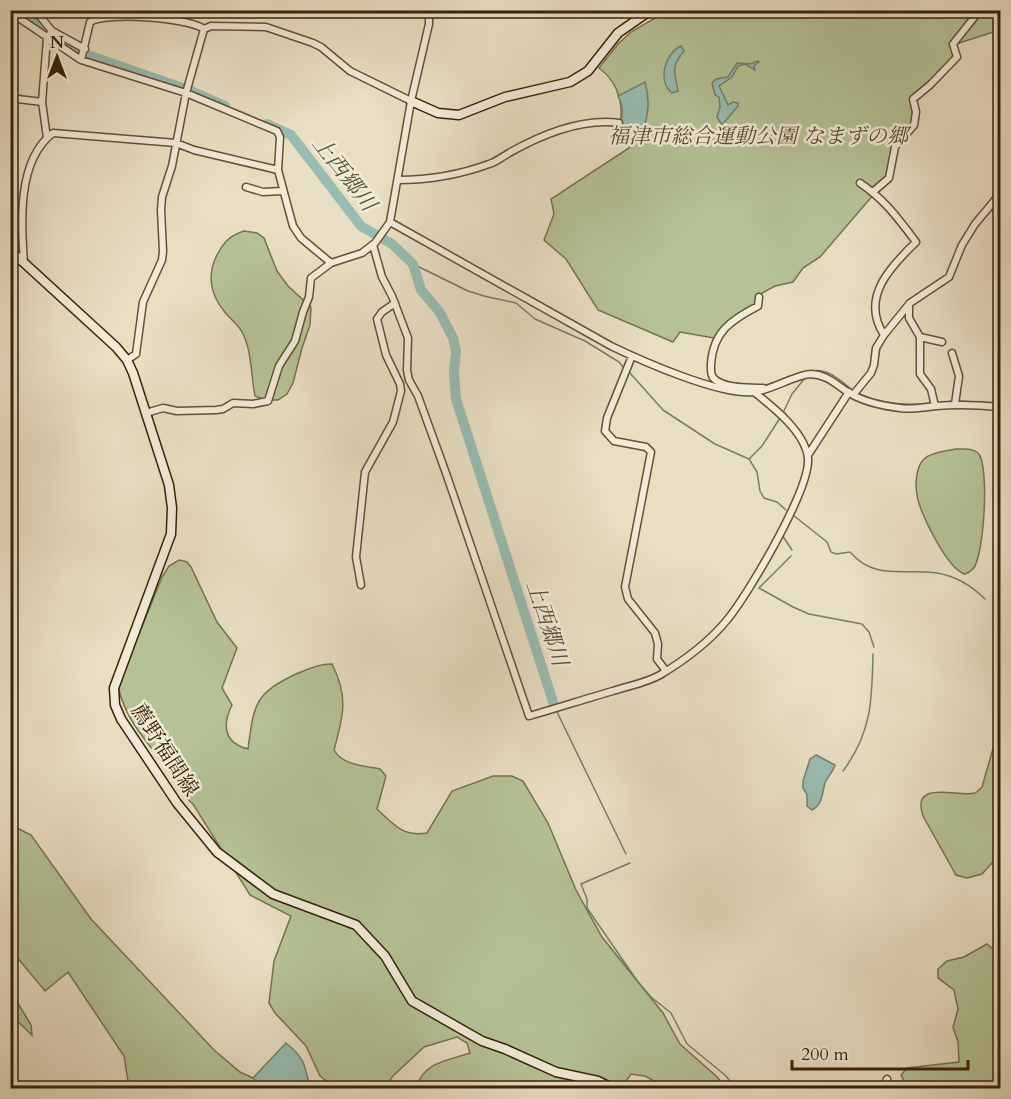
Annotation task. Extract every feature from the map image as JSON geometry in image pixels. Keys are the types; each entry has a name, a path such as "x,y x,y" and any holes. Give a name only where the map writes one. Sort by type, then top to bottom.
{"main road":[{"path":"411,101 438,113 459,115 504,98 570,82 588,71 618,33 641,13 651,10"},
{"name":"薦野福間線","path":"10,250 116,347 127,360 170,485 172,526 168,542 114,685 114,697 121,719 177,802 217,852 261,886 286,901 356,925 385,956 412,1001 482,1041 514,1052 556,1072 598,1081 612,1089"}],"street":[{"path":"35,10 49,35 83,54"},
{"path":"146,413 163,408 177,411 216,410 233,403 252,405 268,401 279,366 295,341 309,297 311,278 331,263 349,258 374,244 390,222 411,101 429,24 429,10"},
{"path":"874,191 889,178 895,147 914,125 916,112 913,99 957,57 953,44 980,10"},
{"path":"10,12 83,54 187,89 277,131 280,137 278,170 293,226 301,238 331,263"},
{"path":"83,54 90,22 120,13 176,21 204,29"},
{"path":"204,29 211,26 248,26 276,30 321,47 350,71 411,101"},
{"path":"127,360 136,354 143,302 162,260 160,210 187,89 204,29"},
{"path":"46,138 42,102 49,35"},
{"path":"10,98 42,102"},
{"path":"398,180 421,180 454,174 490,164 509,153 569,128 596,121 619,123"},
{"path":"24,263 22,235 28,167 46,138 57,133 176,143 194,150 278,170"},
{"path":"860,183 874,191 916,242 896,260 884,276 879,288 874,312 878,326 884,335"},
{"path":"246,187 263,192 282,191"},
{"path":"374,244 382,277 408,338 409,380 418,396 447,476 530,716 645,682 684,660 717,631 751,587 794,506 806,472 808,455 851,394 871,373 876,348 884,335 909,304 949,277 962,245 975,224 1000,194"},
{"path":"390,222 632,356 715,387 754,392 808,374 823,376 835,381 851,394 872,402 900,408 955,405 1000,407"},
{"path":"759,297 758,306 736,318 714,343 711,373 713,378 724,384 767,389"},
{"path":"361,585 356,556 365,472 393,422 401,391 386,355 377,319 382,312 395,303"},
{"path":"909,304 909,318 920,337 920,374 931,389 935,406"},
{"path":"920,337 942,342"},
{"path":"952,353 959,376 955,405"},
{"path":"632,356 607,418 605,431 614,441 646,447 651,452 625,587 628,599 655,633 658,644 657,659 666,671"},
{"path":"754,392 788,422 808,455"},
{"path":"883,1089 886,1079"}],"green space":[{"name":"福津市総合運動公園 なまずの郷","path":"667,11 1000,11 1000,30 956,44 960,56 915,100 918,118 916,125 896,149 893,176 890,182 874,194 820,257 803,268 793,282 775,286 757,296 756,304 736,315 714,338 680,332 673,342 598,310 566,259 544,240 554,214 551,199 629,148 631,141 618,134 621,107 617,90 599,68 631,32"},
{"path":"244,231 257,233 264,238 277,271 288,286 311,307 310,325 293,383 287,394 278,400 265,400 255,396 245,339 240,329 219,304 213,291 212,269 220,250 231,237"},
{"path":"956,449 976,451 982,461 984,474 983,530 980,548 973,569 965,574 951,562 935,539 923,514 916,491 921,462 935,453"},
{"path":"179,560 187,562 191,567 217,622 237,648 222,688 232,705 226,726 234,742 248,749 252,721 258,702 272,688 296,674 332,664 341,687 343,707 334,750 348,762 380,769 386,776 377,809 399,828 411,833 427,833 452,791 493,776 512,776 523,781 548,823 576,890 602,937 663,1013 680,1044 727,1088 667,1088 645,1076 631,1074 621,1088 416,1088 424,1073 430,1068 470,1053 467,1043 457,1037 424,1047 392,1077 386,1088 335,1088 320,1076 306,1046 275,1013 269,1003 274,961 291,916 250,895 178,781 134,725 118,686 162,577 169,566"},
{"path":"1000,724 1000,854 982,874 967,878 956,875 923,816 921,804 924,797 930,793 968,794 975,793 982,787"},
{"path":"13,826 31,835 91,919 214,1050 264,1088 134,1088 128,1081 124,1056 68,972 45,991 11,950 10,827"},
{"path":"987,944 1000,955 1000,1088 908,1088 901,1075 907,1068 959,1062 958,1042 953,1027 958,1009 954,990 938,978 938,969 947,961 964,957"},
{"path":"10,990 31,1025 32,1035 11,1015"}],"water":[{"path":"681,46 684,51 675,66 678,91 672,93 665,82 665,68 671,55"},
{"path":"758,61 754,66 755,70 745,64 738,66 732,77 719,86 728,105 733,102 738,103 722,125 717,117 720,107 719,97 715,95 712,83 716,79 728,77 737,63 751,64"},
{"path":"645,82 648,111 639,139 619,129 622,112 618,96"},
{"path":"816,755 835,765 825,783 820,801 812,810 807,806 803,781 810,759"},
{"path":"286,1043 297,1053 303,1063 310,1088 264,1088 253,1078"}],"waterway":[{"name":"上西郷川","path":"15,10 76,51 191,91 225,106"},
{"name":"上西郷川","path":"267,124 291,135 361,226 392,244 413,264 421,290 439,311 453,338 456,351 454,372 456,399 554,705"},
{"path":"413,264 468,291 516,303 535,319 585,341 619,362 623,367"},
{"path":"877,364 880,348"},
{"path":"810,372 827,372 851,389"},
{"path":"630,373 663,410 715,444 749,459 757,472 760,491 764,498 777,502 786,510"},
{"path":"783,413 792,394 805,378"},
{"path":"862,388 859,394 885,402 931,403"},
{"path":"947,402 952,401"},
{"path":"958,401 1000,403"},
{"path":"749,459 762,446 780,418"},
{"path":"790,521 793,515 827,542 831,552 836,554 850,552 870,567 890,572 944,574 963,582 985,599"},
{"path":"782,535 792,550"},
{"path":"791,556 759,588 809,614 862,624 869,632 874,647"},
{"path":"843,771 853,757 865,729 871,701 873,654"},
{"name":"上西郷川","path":"557,712 626,854"},
{"name":"上西郷川","path":"630,863 581,884 587,899 587,908 638,982 651,997 671,1013 687,1044 725,1075 732,1088"},
{"name":"上西郷川","path":"736,1088 756,1085 767,1088"}]}
